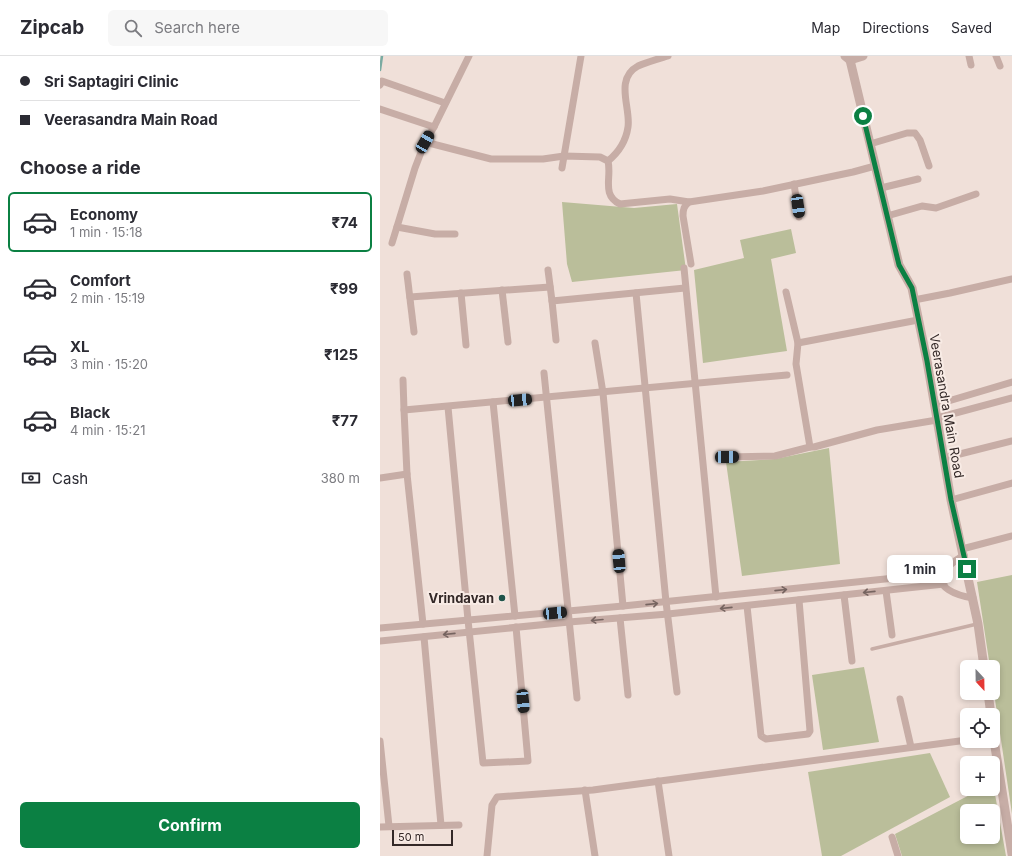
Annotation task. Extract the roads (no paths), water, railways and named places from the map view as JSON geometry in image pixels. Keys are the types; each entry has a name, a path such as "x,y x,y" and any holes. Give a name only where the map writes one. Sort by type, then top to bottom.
{"street":[{"path":"392,243 415,168 425,142 434,127 468,56"},
{"path":"562,168 581,56"},
{"path":"608,161 617,153 623,143 628,126 625,87 628,76 637,66 668,56"},
{"path":"848,58 863,56"},
{"path":"969,56 972,66"},
{"path":"996,56 1000,66"},
{"name":"Veerasandra Main Road","path":"848,58 899,265 912,288 935,405 951,500 978,624 983,660"},
{"path":"380,85 382,81 445,103"},
{"path":"380,109 434,127"},
{"path":"870,144 907,133 915,133 920,140 929,166"},
{"path":"425,142 491,159 543,160 564,156 600,157 608,161 610,169 608,190 613,201 620,204 670,199 689,202 763,191 875,166"},
{"path":"881,188 918,179"},
{"path":"794,184 799,217"},
{"path":"887,216 922,206 936,208 976,194"},
{"path":"689,202 685,205 683,216 691,264"},
{"path":"397,227 435,234 455,234"},
{"path":"684,268 716,597"},
{"path":"548,270 556,340"},
{"path":"408,274 414,332"},
{"path":"914,300 1012,279"},
{"path":"410,297 550,286"},
{"path":"552,301 685,288"},
{"path":"502,290 508,342"},
{"path":"786,292 798,343 796,364 810,447"},
{"path":"461,293 466,345"},
{"path":"636,293 666,602 677,692"},
{"path":"798,343 918,320"},
{"path":"595,343 603,392 623,606"},
{"path":"544,373 577,698"},
{"path":"404,410 546,398 787,374"},
{"path":"403,380 407,474 423,624"},
{"path":"935,405 1012,382"},
{"path":"727,457 775,456 877,430 937,419 1012,398"},
{"path":"493,402 515,616"},
{"path":"448,407 483,763 528,761 516,627"},
{"path":"944,458 1012,441"},
{"path":"380,478 407,474"},
{"path":"951,500 1012,483"},
{"path":"973,598 952,592 944,584 942,577 944,573 963,552 1012,536"},
{"path":"380,628 568,612 944,573"},
{"path":"892,578 889,590 892,635"},
{"path":"380,641 569,622 668,614 944,584"},
{"path":"844,595 852,661"},
{"path":"747,606 761,736 766,739 808,734 810,731 799,600"},
{"path":"620,618 628,695"},
{"path":"424,636 441,825"},
{"path":"900,699 911,747"},
{"path":"380,741 389,826"},
{"path":"487,856 492,805 498,797 585,790 960,741"},
{"path":"995,748 1012,850"},
{"path":"658,781 669,856"},
{"path":"585,790 595,856"},
{"path":"380,827 459,825"},
{"path":"892,837 898,856"}],"lane":[{"path":"872,649 978,624"}],"waterway":[{"path":"380,70 382,56"}],"place":[{"name":"Vrindavan","path":"502,598"}]}
